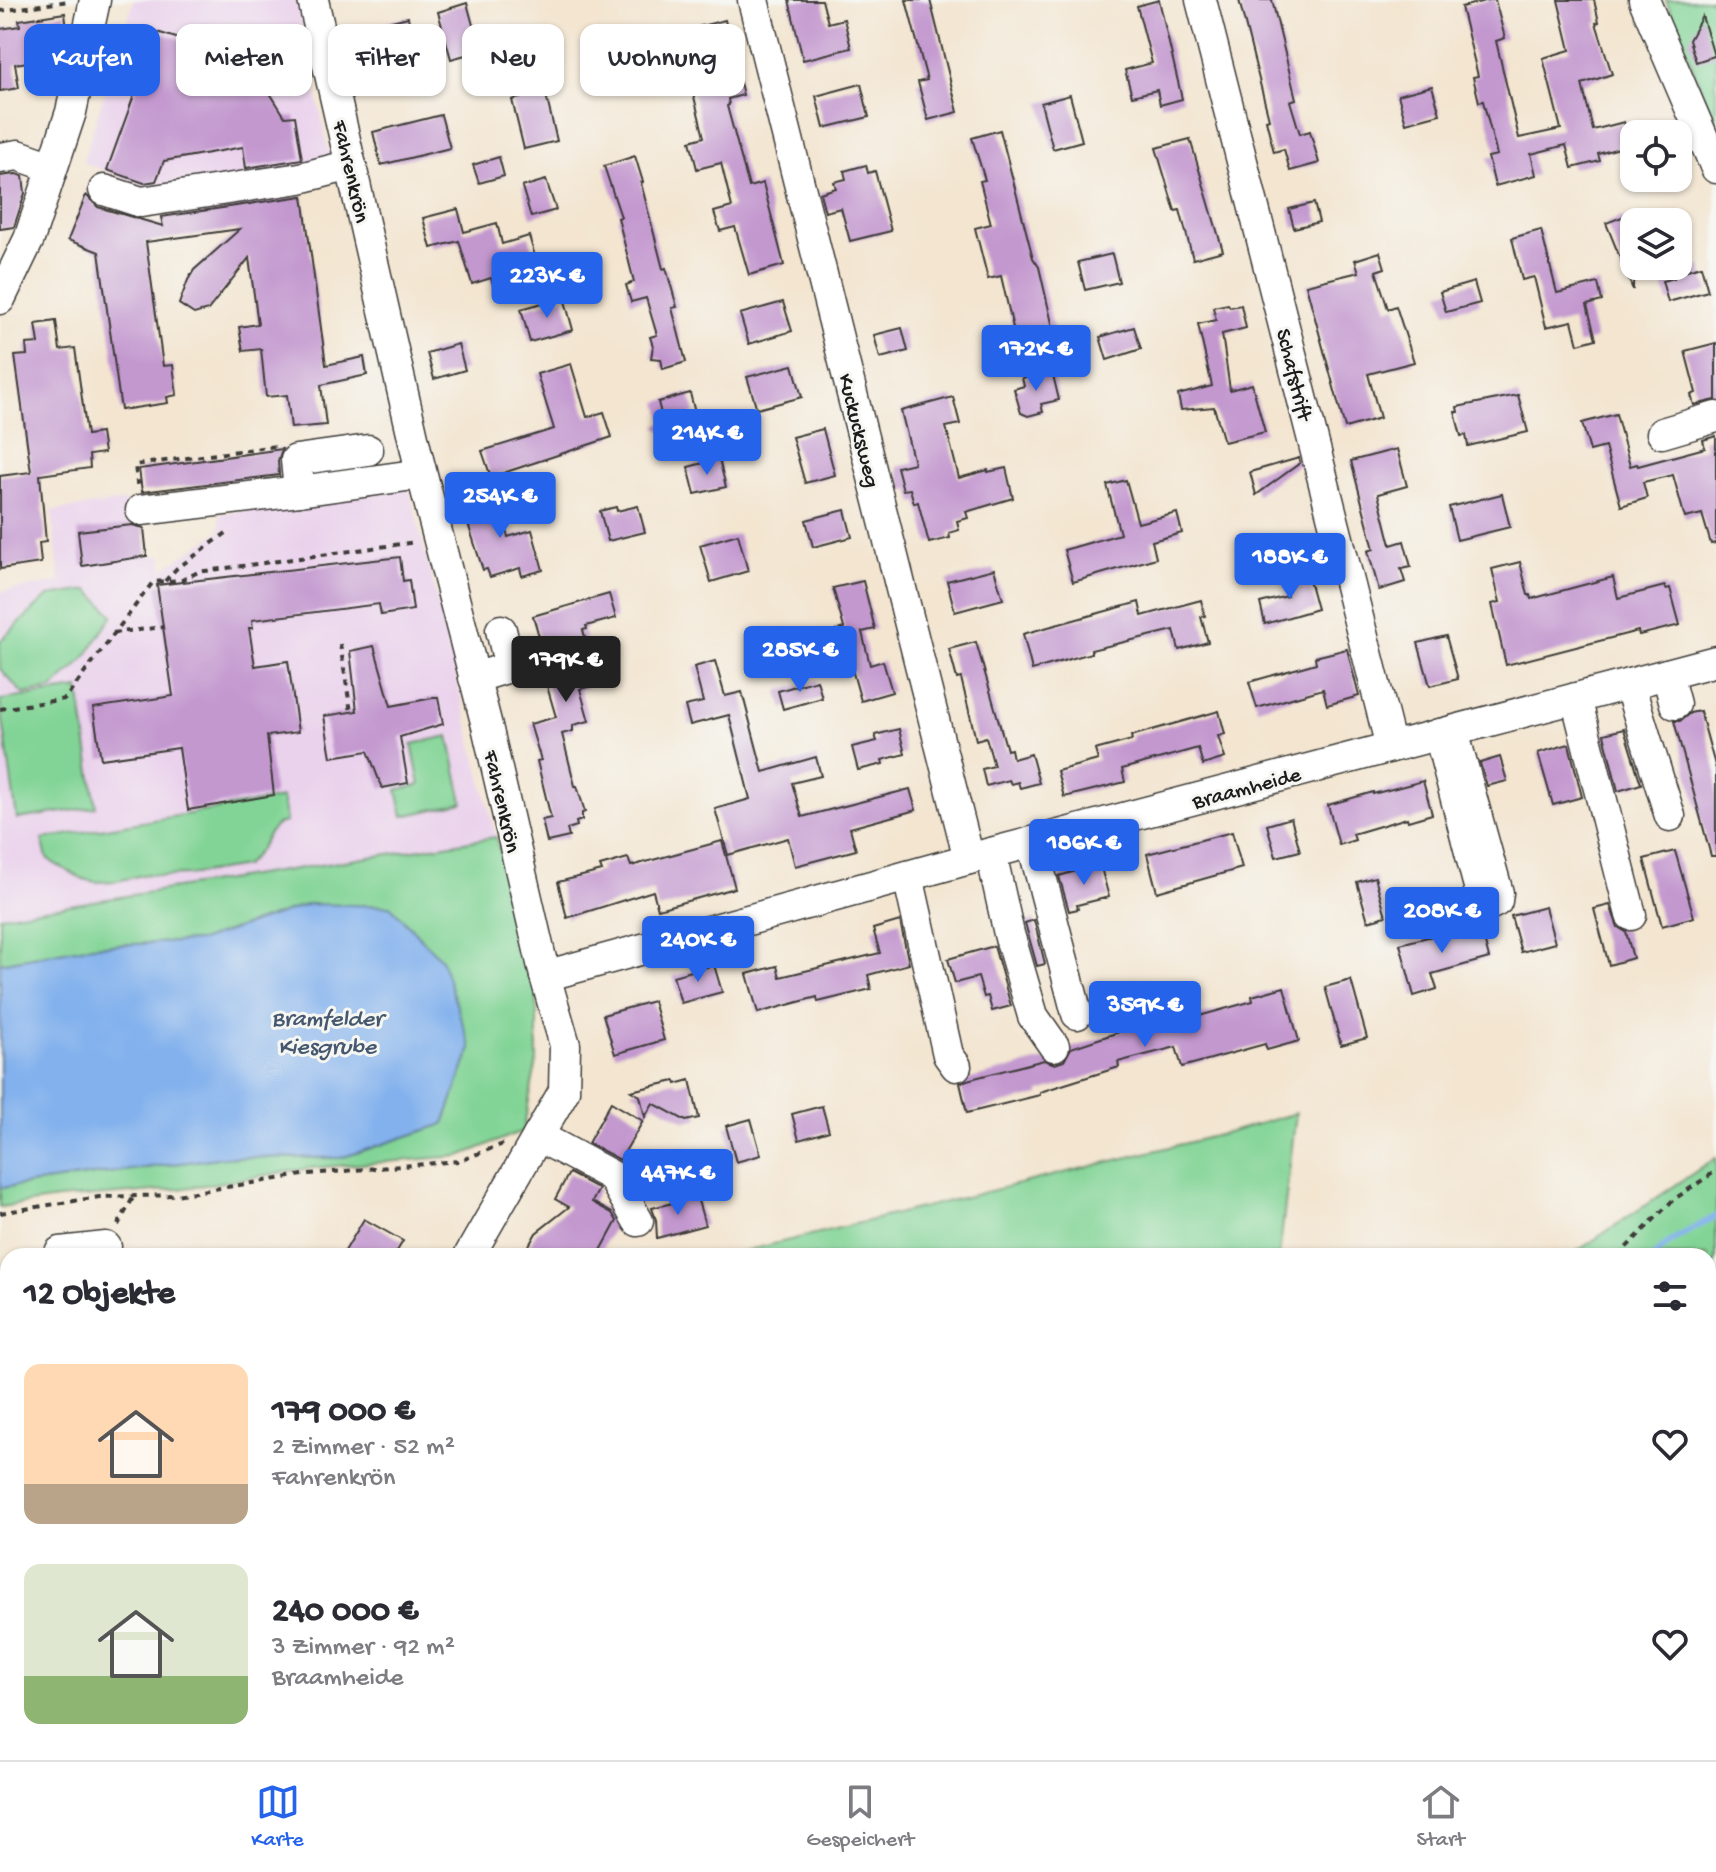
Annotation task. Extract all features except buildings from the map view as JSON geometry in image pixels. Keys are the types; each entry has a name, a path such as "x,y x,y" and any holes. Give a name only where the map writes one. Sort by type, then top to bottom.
{"street":[{"path":"0,299 14,242 52,167 71,112 95,0"},
{"name":"Fahrenkrön","path":"313,0 421,474 474,678 545,976 565,1045 564,1091 474,1248"},
{"name":"Kuckucksweg","path":"753,0 978,857"},
{"name":"Schafstrift","path":"1201,0 1391,747"},
{"path":"1644,0 1716,168"},
{"path":"0,158 18,155 52,167"},
{"path":"104,190 141,202 300,178 351,165"},
{"path":"1662,433 1716,417"},
{"path":"299,491 296,460 368,450"},
{"path":"141,496 299,491 421,474"},
{"path":"474,678 510,667 501,630"},
{"name":"Braamheide","path":"545,976 1032,842 1716,661"},
{"path":"1667,674 1675,704"},
{"path":"1629,684 1670,816"},
{"path":"1576,698 1631,915"},
{"path":"1032,842 1077,1014"},
{"path":"978,857 1006,965"},
{"path":"978,857 1009,934 1033,1016 1054,1046"},
{"path":"908,876 948,1055 956,1066"},
{"path":"538,1136 612,1176 638,1221"},
{"path":"97,1248 106,1247"}],"path":[{"path":"0,11 78,0"},
{"path":"141,496 135,465 294,443 296,460"},
{"path":"164,582 176,569 229,531"},
{"path":"0,709 65,699 150,584 182,580 198,572 422,541"},
{"path":"113,633 163,627"},
{"path":"340,644 351,712"},
{"path":"0,1213 99,1197 176,1195 309,1174 459,1161 521,1137 538,1136"},
{"path":"1626,1248 1673,1200 1716,1171"},
{"path":"106,1247 134,1196"}],"shaded area":[{"path":"134,0 297,0 302,24 176,24 176,96 312,96 312,72 334,177 174,199 83,162 104,96 160,96 160,24 126,24"},
{"path":"409,488 496,837 0,916 0,592 60,582 52,511 125,501 126,510 134,510 143,523 147,556 162,555 163,569 220,531 220,514"}],"green space":[{"path":"1666,0 1716,0 1716,126"},
{"path":"89,590 113,615 84,659 52,689 23,694 0,669 0,641 48,596"},
{"path":"79,689 96,807 17,819 0,700"},
{"path":"449,736 463,803 403,816 397,790 420,785 412,744"},
{"path":"282,798 286,822 278,824 269,833 245,866 189,875 147,874 96,882 83,879 47,858 42,839"},
{"path":"496,837 537,991 537,1060 523,1131 460,1156 311,1168 179,1189 0,1207 0,1188 224,1157 341,1158 444,1124 471,1048 309,904 200,941 92,946 0,963 0,916"},
{"path":"1296,1113 1280,1248 758,1248 1227,1133"},
{"path":"1716,1158 1716,1248 1582,1248"}],"water":[{"name":"Bramfelder Kiesgrube","path":"309,904 390,906 441,959 471,1048 444,1124 341,1158 224,1157 0,1188 0,963 92,946 200,941"}],"waterway":[{"path":"1663,1248 1716,1216"}]}
